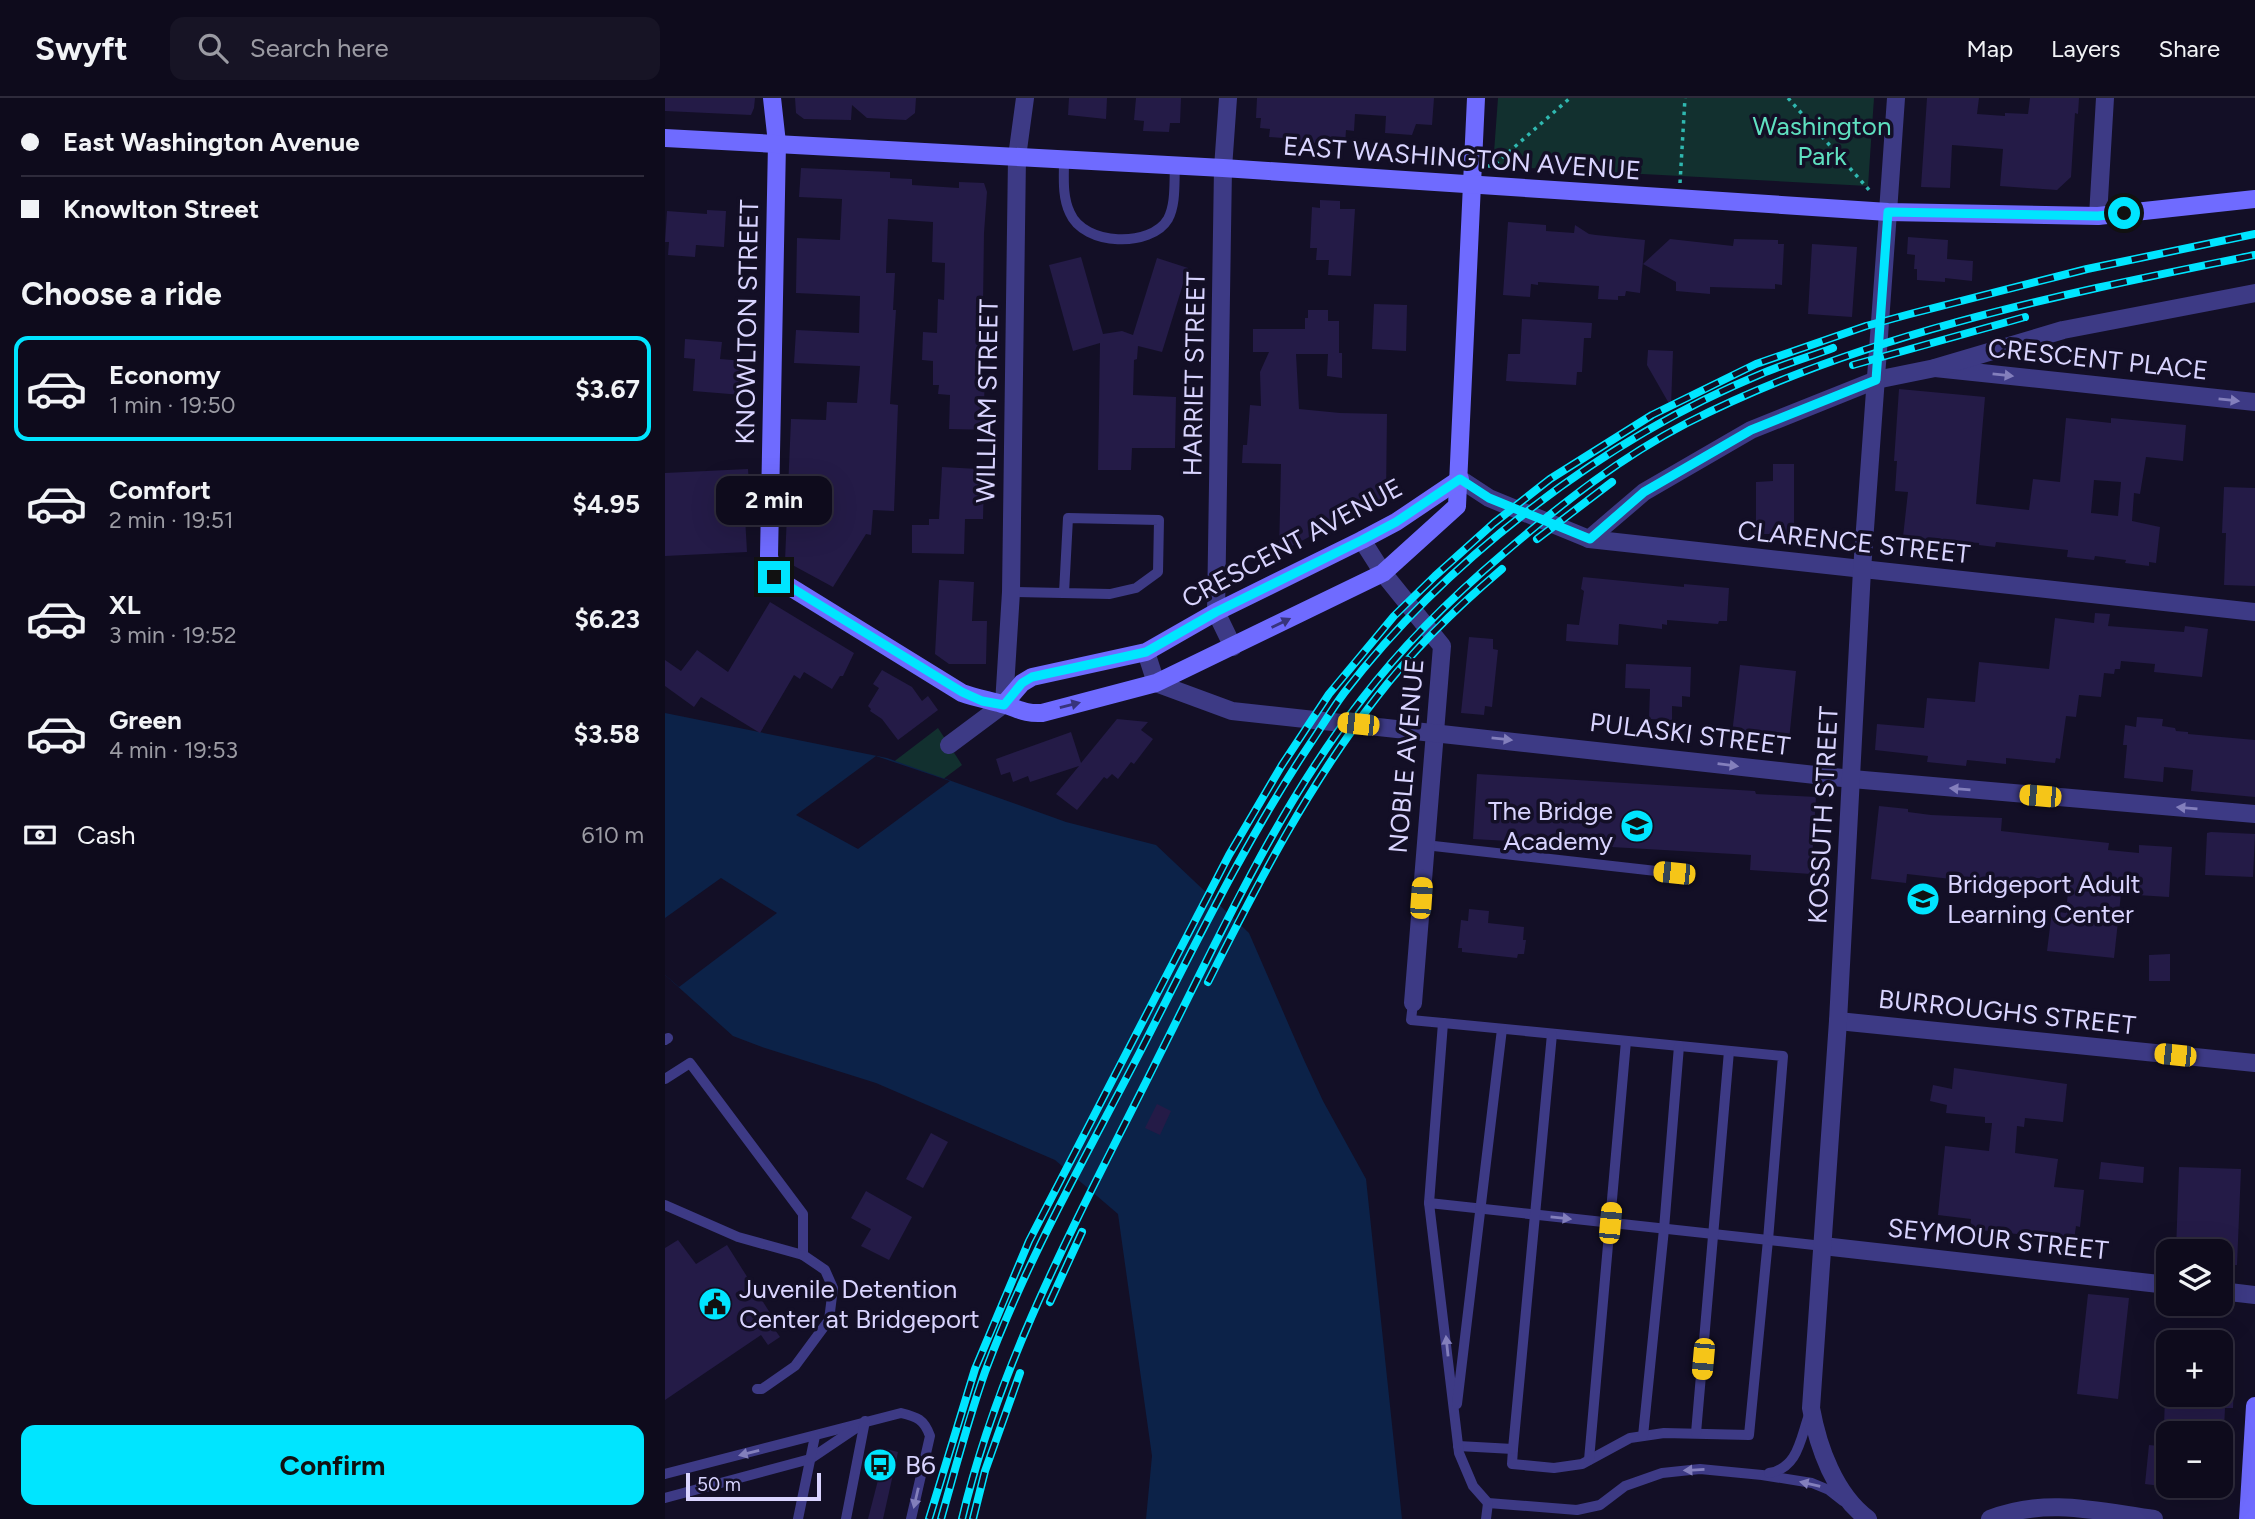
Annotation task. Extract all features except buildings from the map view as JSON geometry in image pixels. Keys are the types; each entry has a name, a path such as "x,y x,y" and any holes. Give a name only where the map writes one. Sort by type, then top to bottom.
{"main road":[{"name":"KNOWLTON STREET","path":"772,98 777,143 769,556 774,577 962,692 982,701 1004,705"},
{"path":"1460,479 1476,98"},
{"name":"EAST WASHINGTON AVENUE","path":"665,138 1223,168 1888,212 2098,216 2255,199"},
{"name":"CRESCENT AVENUE","path":"1460,479 1457,506 1383,573 1156,683 1042,713 1020,712 1004,705 1022,683 1032,677 1146,652 1216,612 1396,522 1460,479"},
{"path":"2251,1517 2255,1406"}],"street":[{"name":"WILLIAM STREET","path":"1004,705 1011,592 1017,157 1024,98"},
{"name":"HARRIET STREET","path":"1228,98 1223,168 1216,612 1233,647"},
{"name":"KOSSUTH STREET","path":"1868,1519 1852,1507 1825,1459 1816,1435 1811,1408 1838,1021 1862,570 1896,98"},
{"path":"2098,216 2105,98"},
{"path":"1590,539 1644,492 1751,430 1876,380 1935,368 2063,330 2255,293"},
{"name":"CRESCENT PLACE","path":"1935,368 2255,402"},
{"name":"CLARENCE STREET","path":"1460,479 1489,498 1590,539 2255,612"},
{"name":"NOBLE AVENUE","path":"1362,540 1383,573 1442,646 1413,1003"},
{"path":"1146,652 1156,683"},
{"name":"PULASKI STREET","path":"1156,683 1232,711 1852,779 2255,814"},
{"path":"949,745 1004,705"},
{"name":"BURROUGHS STREET","path":"1838,1021 2255,1063"},
{"name":"SEYMOUR STREET","path":"1823,1246 2156,1284"},
{"path":"2233,1292 2255,1295"},
{"path":"1990,1519 2014,1510 2059,1506 2154,1519"}],"lane":[{"path":"1064,159 1064,189 1070,214 1081,230 1103,239 1126,239 1155,233 1167,220 1173,201 1174,166"},
{"path":"1011,592 1110,594 1136,588 1159,572 1159,520 1068,518 1064,593"},
{"path":"1425,845 1674,873"},
{"path":"1413,1003 1411,1020 1783,1056 1749,1435 1664,1433 1630,1438 1582,1464 1554,1468 1512,1464 1552,1034"},
{"path":"1443,1023 1429,1203 1459,1453 1473,1486 1488,1503 1577,1510 1600,1505 1625,1486 1662,1473 1700,1469 1762,1475 1822,1486 1852,1507"},
{"path":"1455,1419 1502,1029"},
{"path":"1589,1460 1626,1041"},
{"path":"1643,1436 1679,1046"},
{"path":"1696,1433 1729,1051"},
{"path":"665,1079 690,1063 803,1214 803,1255"},
{"path":"1429,1203 1823,1246"},
{"path":"665,1205 738,1237 803,1255 825,1270 833,1288 829,1320 795,1366 762,1389 757,1389"},
{"path":"1762,1475 1783,1470 1791,1462 1797,1452 1811,1408"},
{"path":"665,1474 901,1413 920,1418 930,1436 911,1519"},
{"path":"665,1498 810,1459 865,1421"},
{"path":"846,1519 865,1421"},
{"path":"798,1519 815,1436"},
{"path":"1458,1446 1513,1449"},
{"path":"1486,1519 1488,1503"}],"path":[{"path":"1472,166 1493,166 1570,98"},
{"path":"1679,199 1685,98"},
{"path":"1788,98 1870,191 1889,192"}],"green space":[{"name":"Washington Park","path":"1498,98 1874,98 1868,186 1493,166"},
{"path":"938,728 962,765 855,845 812,824"}],"water":[{"path":"665,713 887,758 1066,822 1156,845 1249,933 1323,1101 1366,1179 1402,1519 1146,1519 1152,1456 1118,1214 1055,1160 876,1083 733,1036 665,975"}],"pier":[{"path":"876,756 950,781 858,849 796,815"},
{"path":"721,878 777,913 679,987 665,975 665,918"}],"railway":[{"path":"929,1519 975,1369 1029,1241 1229,855 1282,765 1329,694 1394,616 1435,576 1494,523 1550,479 1652,415 1756,364 1866,326 1910,314 2087,269 2255,234"},
{"path":"962,1519 999,1398 1047,1281 1252,872 1332,740 1395,659 1447,604 1547,517 1615,466 1687,423 1754,392 1823,364 1965,320 2110,285 2255,255"},
{"path":"1853,365 2025,317"},
{"path":"941,1519 985,1372 1038,1250 1241,858 1286,781 1344,693 1385,643 1480,550 1587,468 1644,432 1702,401 1770,370 1833,348"},
{"path":"1537,539 1612,482"},
{"path":"1208,982 1285,836 1351,731 1420,646 1502,569"},
{"path":"1050,1302 1082,1232"},
{"path":"973,1519 985,1471 1020,1373"}],"place":[{"name":"The Bridge Academy","path":"1637,826"},
{"name":"Bridgeport Adult Learning Center","path":"1923,899"},
{"name":"Juvenile Detention Center at Bridgeport","path":"715,1304"},
{"name":"B6","path":"880,1465"}],"route":[{"path":"774,577 962,692 982,701 1004,705 1022,683 1032,677 1146,652 1216,612 1396,522 1460,479 1489,498 1590,539 1644,492 1751,430 1876,380 1888,212 2098,216 2124,213"}]}
